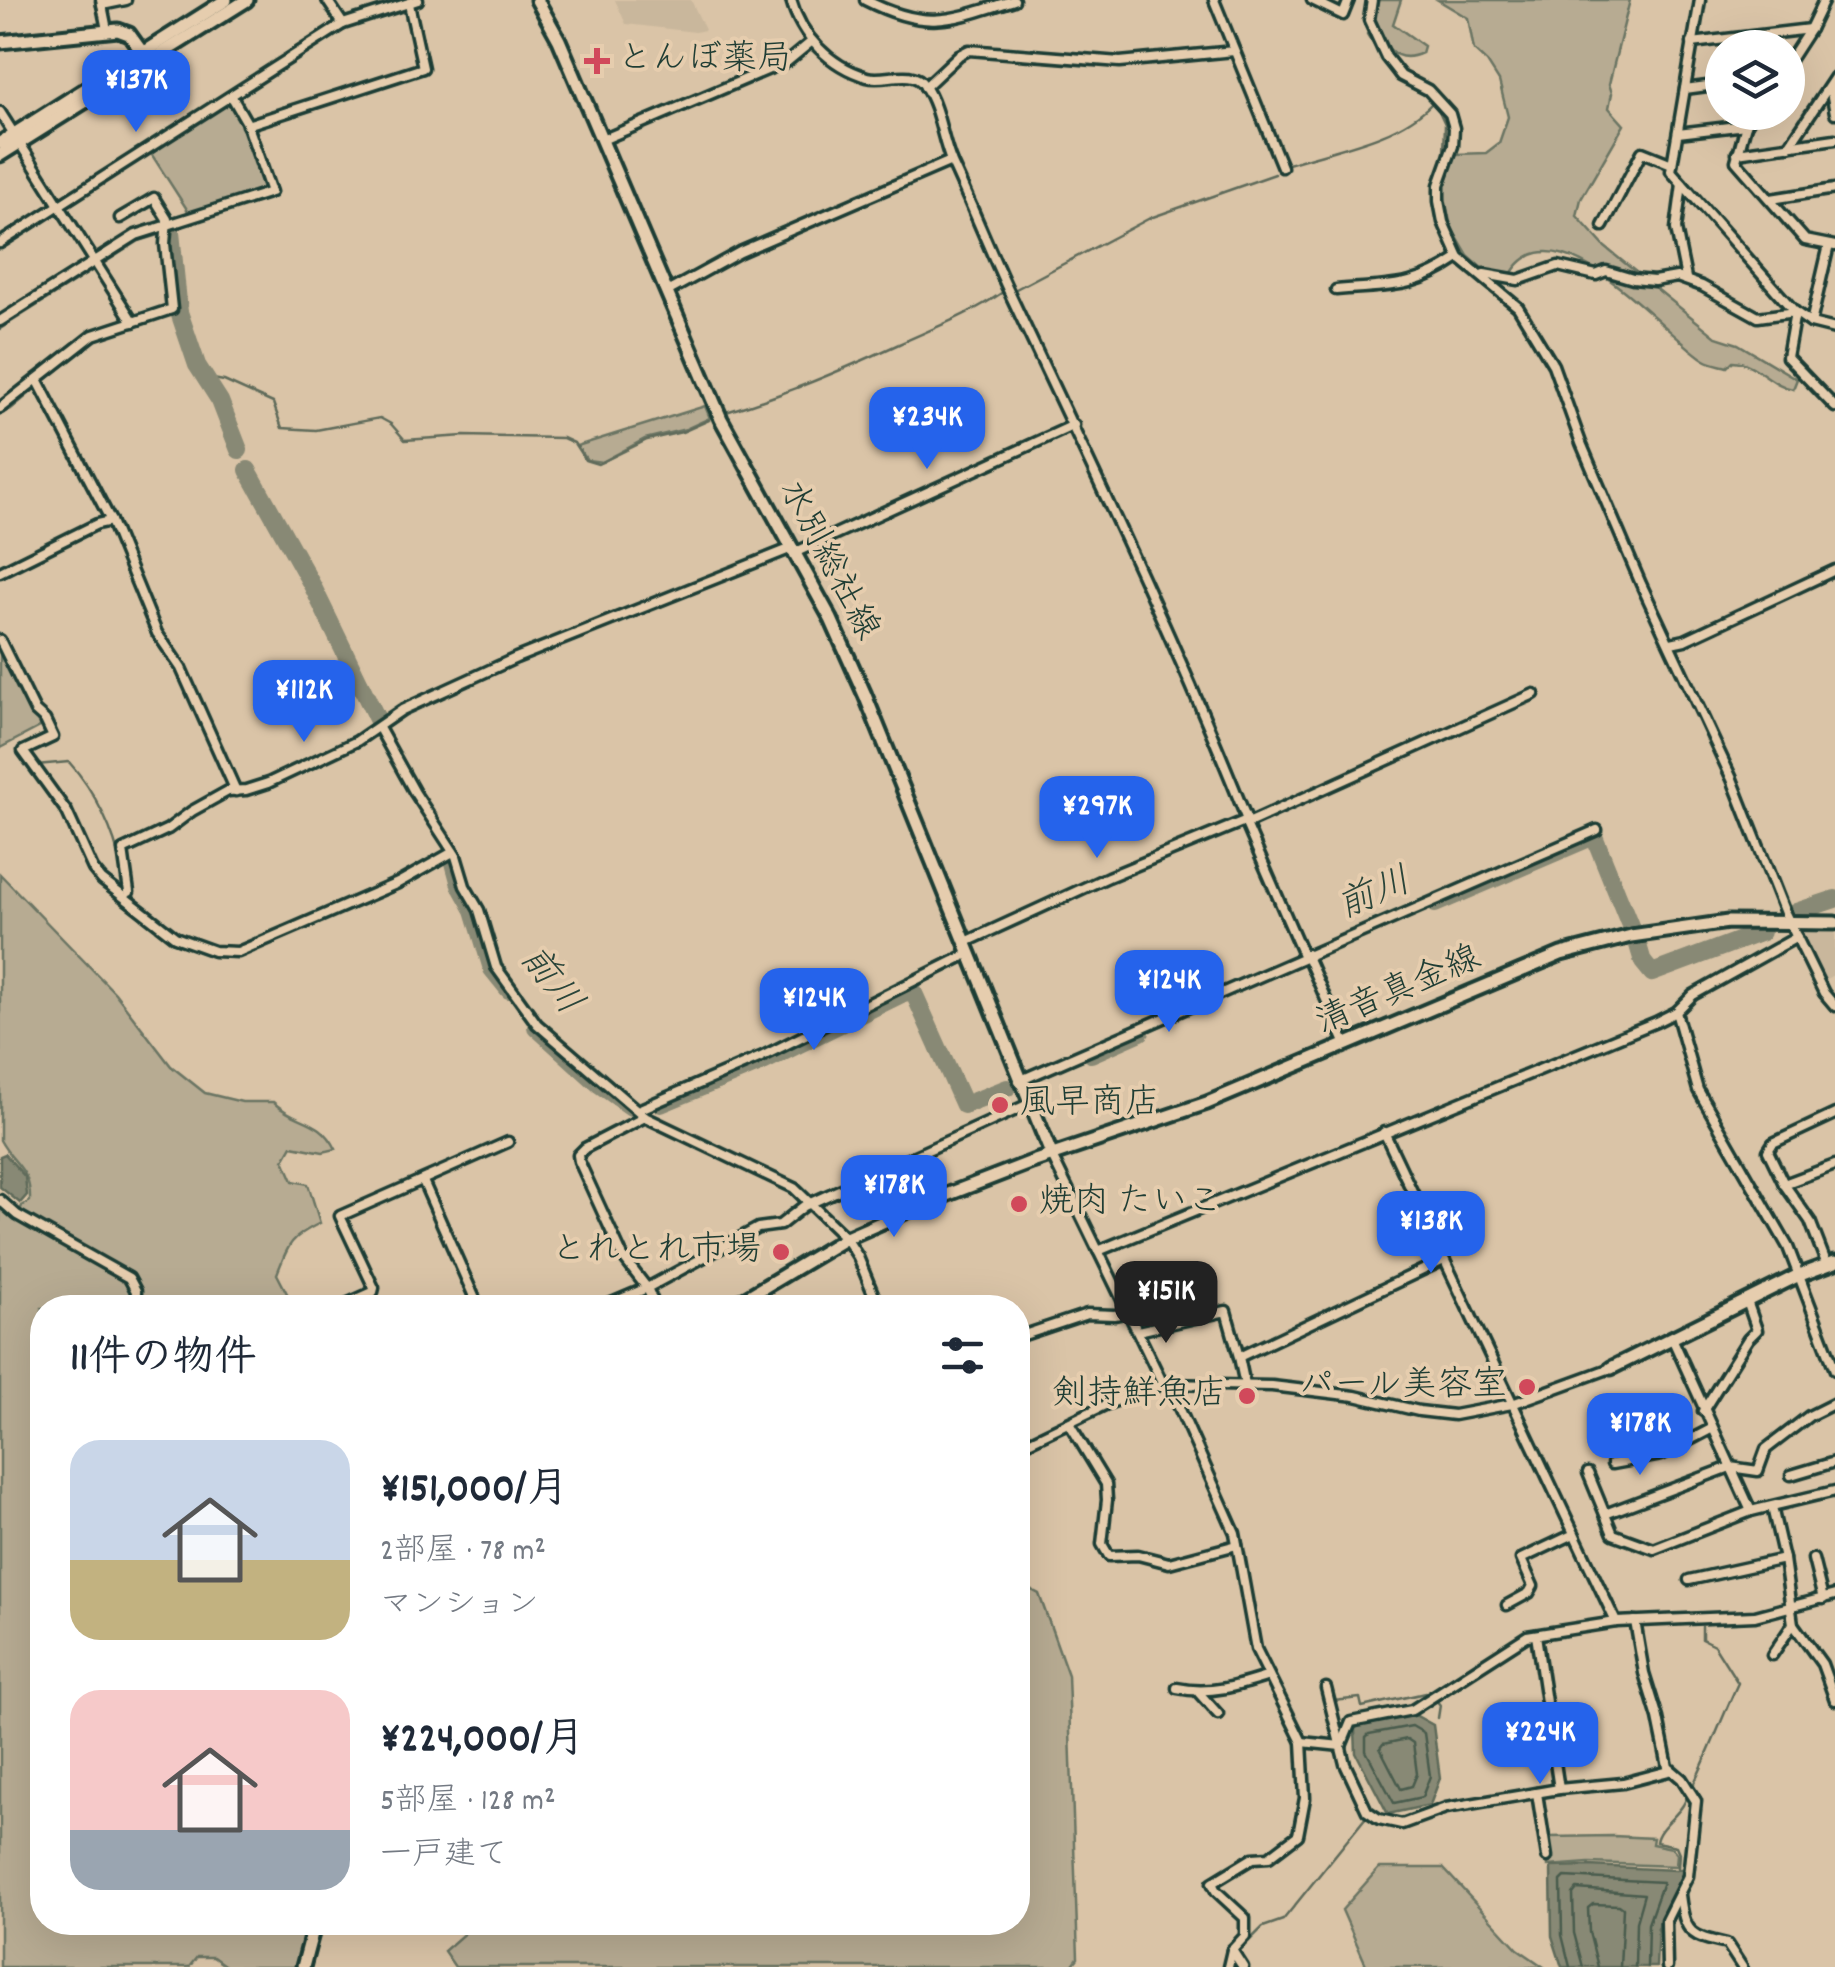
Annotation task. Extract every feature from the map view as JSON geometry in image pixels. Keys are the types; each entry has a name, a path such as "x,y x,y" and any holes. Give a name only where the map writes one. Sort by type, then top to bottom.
{"main road":[{"path":"146,57 226,0"},
{"path":"0,155 17,138 146,57 247,0"},
{"name":"水別総社線","path":"539,3 559,40 721,419 831,619 865,695 1052,1156"},
{"path":"0,42 106,30 128,34 146,57"},
{"path":"0,143 17,138"},
{"name":"清音真金線","path":"751,1295 846,1238 1052,1156 1207,1103 1530,966 1602,943 1675,928 1728,922 1835,924"},
{"path":"1611,1368 1797,1276 1831,1264"},
{"path":"303,1967 312,1935"}],"street":[{"path":"106,30 101,3 126,0"},
{"path":"327,0 342,24"},
{"path":"539,3 554,0"},
{"path":"791,0 802,32 811,42 866,77 911,76 925,87 951,161 1074,426 1346,1045"},
{"path":"866,0 901,16 938,22 1014,0"},
{"path":"1214,0 1282,167"},
{"path":"1312,0 1343,15 1350,0"},
{"path":"1372,0 1369,20 1386,57 1401,76 1428,90 1450,114 1453,146 1439,185 1439,200 1459,258 1518,306 1553,365 1581,443 1641,584 1732,779 1797,937 1824,993 1835,1006"},
{"path":"1700,0 1671,172 1796,312 1810,323 1835,329"},
{"path":"1805,36 1824,0"},
{"path":"0,243 342,24 414,2 423,68 247,124"},
{"path":"1692,43 1810,28"},
{"path":"602,140 774,68 791,60 811,42"},
{"path":"925,87 958,55 969,50 1120,62 1234,51"},
{"path":"1789,146 1831,90 1835,78"},
{"path":"1685,89 1705,86"},
{"path":"1831,90 1835,113"},
{"path":"0,322 96,265 136,235 166,230 271,192 247,124 232,97"},
{"path":"0,112 133,322"},
{"path":"1678,133 1705,130"},
{"path":"1744,130 1736,161 1805,240 1832,246 1810,323"},
{"path":"1737,153 1835,140"},
{"path":"1603,226 1642,152 1672,164"},
{"path":"667,292 756,244 951,161"},
{"path":"1682,184 1676,229 1686,278"},
{"path":"1771,199 1835,189"},
{"path":"0,408 38,382 93,335 172,309 167,219 154,198 120,218"},
{"path":"1336,290 1378,290 1418,281 1459,258"},
{"path":"1480,274 1518,280 1558,266 1596,275 1606,271 1633,279 1686,278 1758,318 1796,312"},
{"path":"1796,312 1787,357 1835,407"},
{"path":"38,382 110,521 157,634 181,668 236,791"},
{"path":"129,892 123,850 168,830 216,797 268,783 379,728 402,710 516,658 793,550 1074,426"},
{"path":"0,572 110,521"},
{"path":"1671,642 1685,640 1835,570"},
{"path":"0,640 52,737 23,751 33,769 67,812 96,874 175,936 214,951 238,952 398,883 453,852"},
{"path":"650,1295 623,1258 578,1161 585,1148 642,1114 761,1058 1108,877 1246,822 1534,694"},
{"path":"379,728 453,852 479,910 496,968 537,1024 642,1114 789,1184 846,1238 874,1295"},
{"path":"1019,1081 1597,830"},
{"path":"1098,1250 1676,1012 1693,995 1797,937"},
{"path":"1676,1012 1698,1090 1783,1238 1835,1370"},
{"path":"631,1295 758,1228 780,1224 809,1205 1029,1104"},
{"path":"1831,1264 1768,1151 1773,1143 1835,1114"},
{"path":"1384,1132 1616,1622"},
{"path":"366,1295 374,1288 340,1216 508,1142"},
{"path":"1052,1156 1228,1514 1238,1546 1256,1650 1302,1742 1305,1798 1298,1835 1269,1857 1254,1858 1212,1883 1245,1918 1244,1936 1232,1950 1228,1967"},
{"path":"1784,1184 1835,1166"},
{"path":"423,1180 473,1295"},
{"path":"0,1200 17,1215 128,1278 136,1295"},
{"path":"1239,1358 1444,1260"},
{"path":"1703,1411 1748,1338 1757,1330 1747,1301"},
{"path":"1138,1331 1226,1311 1245,1385"},
{"path":"1030,1333 1087,1314 1128,1312"},
{"path":"1672,1338 1750,1512"},
{"path":"1030,1441 1105,1405 1166,1385 1245,1385 1355,1396 1454,1415 1512,1404 1611,1368"},
{"path":"1606,1514 1730,1467 1758,1471 1766,1449 1835,1402"},
{"path":"1069,1423 1106,1484 1108,1500 1102,1544 1109,1556 1138,1555 1170,1563 1238,1546"},
{"path":"1612,1464 1662,1455 1711,1429"},
{"path":"1791,1475 1835,1462"},
{"path":"1588,1473 1613,1534 1654,1549 1750,1512 1835,1491"},
{"path":"1772,1506 1794,1624 1822,1664 1835,1700"},
{"path":"1507,1605 1529,1593 1533,1586 1521,1560 1574,1534"},
{"path":"1688,1580 1784,1559"},
{"path":"1812,1559 1823,1599"},
{"path":"1340,1746 1351,1722 1412,1710 1508,1647 1536,1635 1616,1622 1728,1620 1792,1609 1835,1595"},
{"path":"1636,1621 1644,1674 1669,1771 1696,1801 1688,1876 1664,1929 1667,1967"},
{"path":"1772,1655 1794,1624"},
{"path":"1536,1635 1559,1790"},
{"path":"1177,1688 1199,1692 1269,1676"},
{"path":"1326,1688 1340,1746 1368,1812 1402,1824 1446,1808 1623,1782 1669,1771"},
{"path":"1199,1692 1218,1714"},
{"path":"1302,1742 1340,1746"},
{"path":"1537,1793 1546,1857"},
{"path":"1680,1894 1687,1929 1696,1937 1727,1944 1742,1967"},
{"path":"1232,1950 1242,1967"}],"shaded area":[{"path":"615,0 691,0 705,30 626,24"},
{"path":"1377,0 1401,0 1393,24 1424,46 1422,53 1402,56 1388,48 1372,14"},
{"path":"1438,0 1630,0 1609,84 1609,108 1624,125 1581,199 1577,216 1605,247 1716,337 1738,344 1797,379 1793,389 1741,362 1733,361 1727,367 1705,360 1609,279 1580,262 1553,252 1529,256 1510,276 1484,270 1468,256 1451,227 1443,189 1456,154 1486,153 1499,143 1508,117 1499,81 1474,50 1468,18"},
{"path":"228,103 238,115 267,186 265,191 190,214 150,152"},
{"path":"705,406 710,418 686,429 645,439 602,462 587,460 577,446"},
{"path":"0,647 40,727 0,748"},
{"path":"0,874 115,993 171,1066 205,1093 242,1102 273,1102 323,1131 336,1149 323,1152 292,1146 284,1160 293,1181 308,1184 320,1223 292,1242 285,1255 277,1274 288,1295 30,1295 30,1935 304,1935 295,1967 227,1967 213,1957 197,1957 189,1967 0,1967 0,1208 16,1220 22,1206 30,1201 30,1190 25,1174 0,1140"},
{"path":"1804,930 1835,933 1835,974 1821,982 1801,936"},
{"path":"1030,1589 1039,1594 1068,1675 1078,1958 1071,1967 455,1967 444,1951 462,1935 1030,1935"},
{"path":"1549,1837 1653,1838 1652,1844 1672,1848 1677,1854 1676,1866 1548,1866"},
{"path":"1379,1868 1443,1868 1518,1949 1544,1967 1367,1967 1342,1910"}],"water":[{"path":"5,1154 25,1177 27,1195 20,1203 0,1187 0,1156"},
{"path":"1415,1715 1433,1725 1440,1778 1430,1805 1388,1814 1356,1753 1355,1729"},
{"path":"1551,1867 1685,1868 1658,1925 1656,1967 1562,1967 1552,1936"}],"waterway":[{"path":"964,11 998,0"},
{"path":"1367,34 1395,79 1425,95 1445,124 1444,154 1433,191 1438,217"},
{"path":"1285,165 1383,135 1418,116 1432,103"},
{"path":"1016,289 1150,218 1275,174"},
{"name":"前川","path":"171,232 179,312 197,365 220,401 239,450"},
{"path":"0,329 139,241 162,234"},
{"path":"726,412 856,363 965,314 1003,292"},
{"path":"1513,307 1538,347"},
{"path":"0,414 95,339 179,312"},
{"path":"1545,358 1557,388"},
{"path":"207,378 224,381 273,403 282,428 316,430 380,418 405,440 464,436 563,438 574,443 585,460 598,464 647,440 682,432 709,420"},
{"path":"1567,414 1578,444"},
{"name":"前川","path":"248,470 312,585 378,721"},
{"path":"1684,645 1835,574"},
{"path":"260,781 355,737"},
{"path":"36,765 69,762 78,773 109,827 122,871"},
{"path":"181,815 230,786"},
{"name":"前川","path":"1435,904 1594,836 1631,928"},
{"path":"119,846 135,840"},
{"path":"90,854 98,869"},
{"name":"前川","path":"453,859 492,969 509,990"},
{"path":"103,876 125,891"},
{"path":"132,895 147,911"},
{"path":"234,948 356,897"},
{"name":"前川","path":"1796,912 1835,899"},
{"name":"前川","path":"1638,945 1643,962 1652,973 1762,932"},
{"name":"前川","path":"661,1104 763,1062 912,989 964,1105 1007,1088"},
{"name":"前川","path":"536,1027 600,1085 631,1107"},
{"name":"前川","path":"1091,1054 1141,1032"},
{"path":"1678,1868 1676,1846 1656,1842 1657,1837 1691,1791 1738,1683 1714,1645 1702,1639 1702,1627"},
{"path":"1334,1701 1360,1698 1362,1707 1425,1693"},
{"path":"1436,1700 1440,1705 1438,1718"},
{"path":"1242,1948 1263,1927 1283,1920 1366,1817"}],"place":[{"name":"とんぼ薬局","path":"597,61"},
{"name":"風早商店","path":"1000,1105"},
{"name":"焼肉 たいこ","path":"1019,1204"},
{"name":"とれとれ市場","path":"781,1252"},
{"name":"パール美容室","path":"1527,1387"},
{"name":"剣持鮮魚店","path":"1247,1396"}]}
